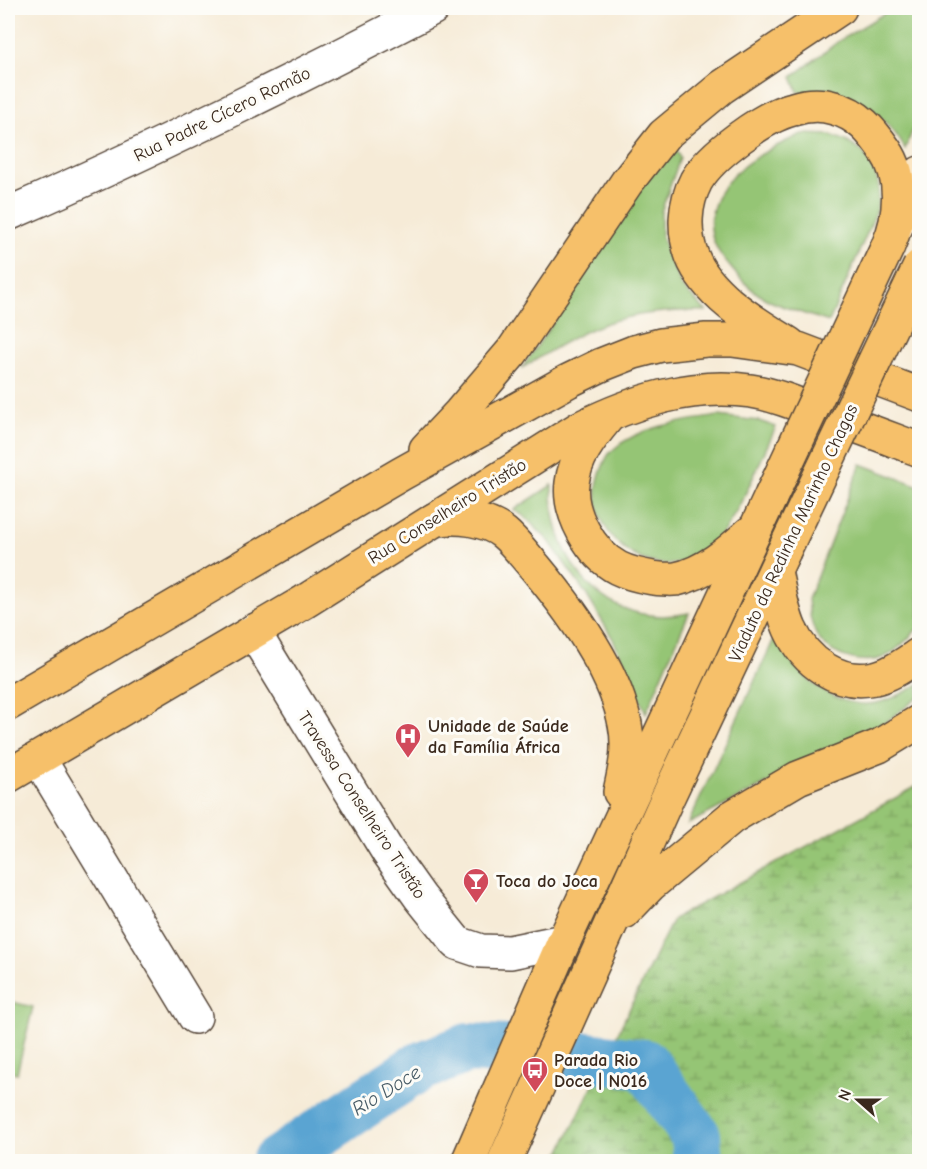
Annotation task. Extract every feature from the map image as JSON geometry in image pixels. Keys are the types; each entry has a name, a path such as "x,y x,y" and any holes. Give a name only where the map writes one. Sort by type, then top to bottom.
{"main road":[{"path":"401,474 460,413 512,352 627,182 664,135 722,87 840,8"},
{"path":"890,242 898,198 896,172 888,154 867,126 834,108 814,106 792,109 753,128 714,159 696,180 687,204 686,229 692,256 703,276 726,300 759,325 798,349 920,395"},
{"name":"Viaduto da Redinha Marinho Chagas","path":"585,899 920,173"},
{"name":"Viaduto da Redinha Marinho Chagas","path":"504,1161 666,801 920,266"},
{"path":"8,704 401,474 601,365 634,352 661,345 706,340 732,340 798,349"},
{"name":"Rua Conselheiro Tristão","path":"8,776 304,602 528,460 611,413 658,397 683,392 725,390 753,392 790,401 920,450"},
{"path":"611,413 590,438 575,467 572,506 589,539 616,567 638,576 677,579 723,557 756,528"},
{"path":"434,520 446,517 464,518 480,522 504,533 568,608 605,670 625,721 628,742 626,767 618,800 585,899 560,950 468,1161"},
{"path":"780,561 789,628 799,645 813,661 829,672 851,680 876,678 900,668 920,654"},
{"path":"612,924 650,885 732,817 798,778 879,746 920,721"}],"street":[{"name":"Rua Padre Cícero Romão","path":"8,214 177,136 323,65 432,8"},
{"name":"Travessa Conselheiro Tristão","path":"253,631 388,852 420,897 458,943 481,951 560,950"},
{"path":"39,759 195,1017"}],"green space":[{"path":"893,8 919,8 919,115 905,149 895,133 873,112 847,102 798,92 792,77 840,40"},
{"path":"802,134 831,135 863,152 874,169 879,187 877,210 829,322 783,306 756,293 722,257 715,246 712,233 712,213 717,198 735,173 760,155"},
{"path":"675,148 680,158 661,212 661,235 681,286 706,311 650,313 609,322 558,346 522,368 569,299 636,192"},
{"path":"719,416 759,421 776,427 745,495 715,543 704,552 683,562 661,564 641,559 623,548 609,533 600,514 597,493 601,471 608,455 626,440 651,429"},
{"path":"861,464 919,486 919,627 888,655 870,660 851,659 825,646 814,630 808,599"},
{"path":"552,485 554,514 561,540 573,565 589,585 609,601 633,612 659,616 689,613 646,713 613,639 586,594 549,541 524,516 514,510"},
{"path":"775,637 800,672 835,697 849,702 878,703 919,684 919,697 884,723 688,824"},
{"path":"919,785 919,1161 556,1161 673,919"},
{"path":"8,1001 33,1007 17,1073 8,1071"}],"waterway":[{"name":"Rio Doce","path":"276,1162 417,1068 468,1048 545,1052 645,1064 696,1136 698,1162"}],"place":[{"name":"Unidade de Saúde da Família África","path":"408,759"},
{"name":"Toca do Joca","path":"476,904"},
{"name":"Parada Rio Doce | N016","path":"535,1093"}]}
